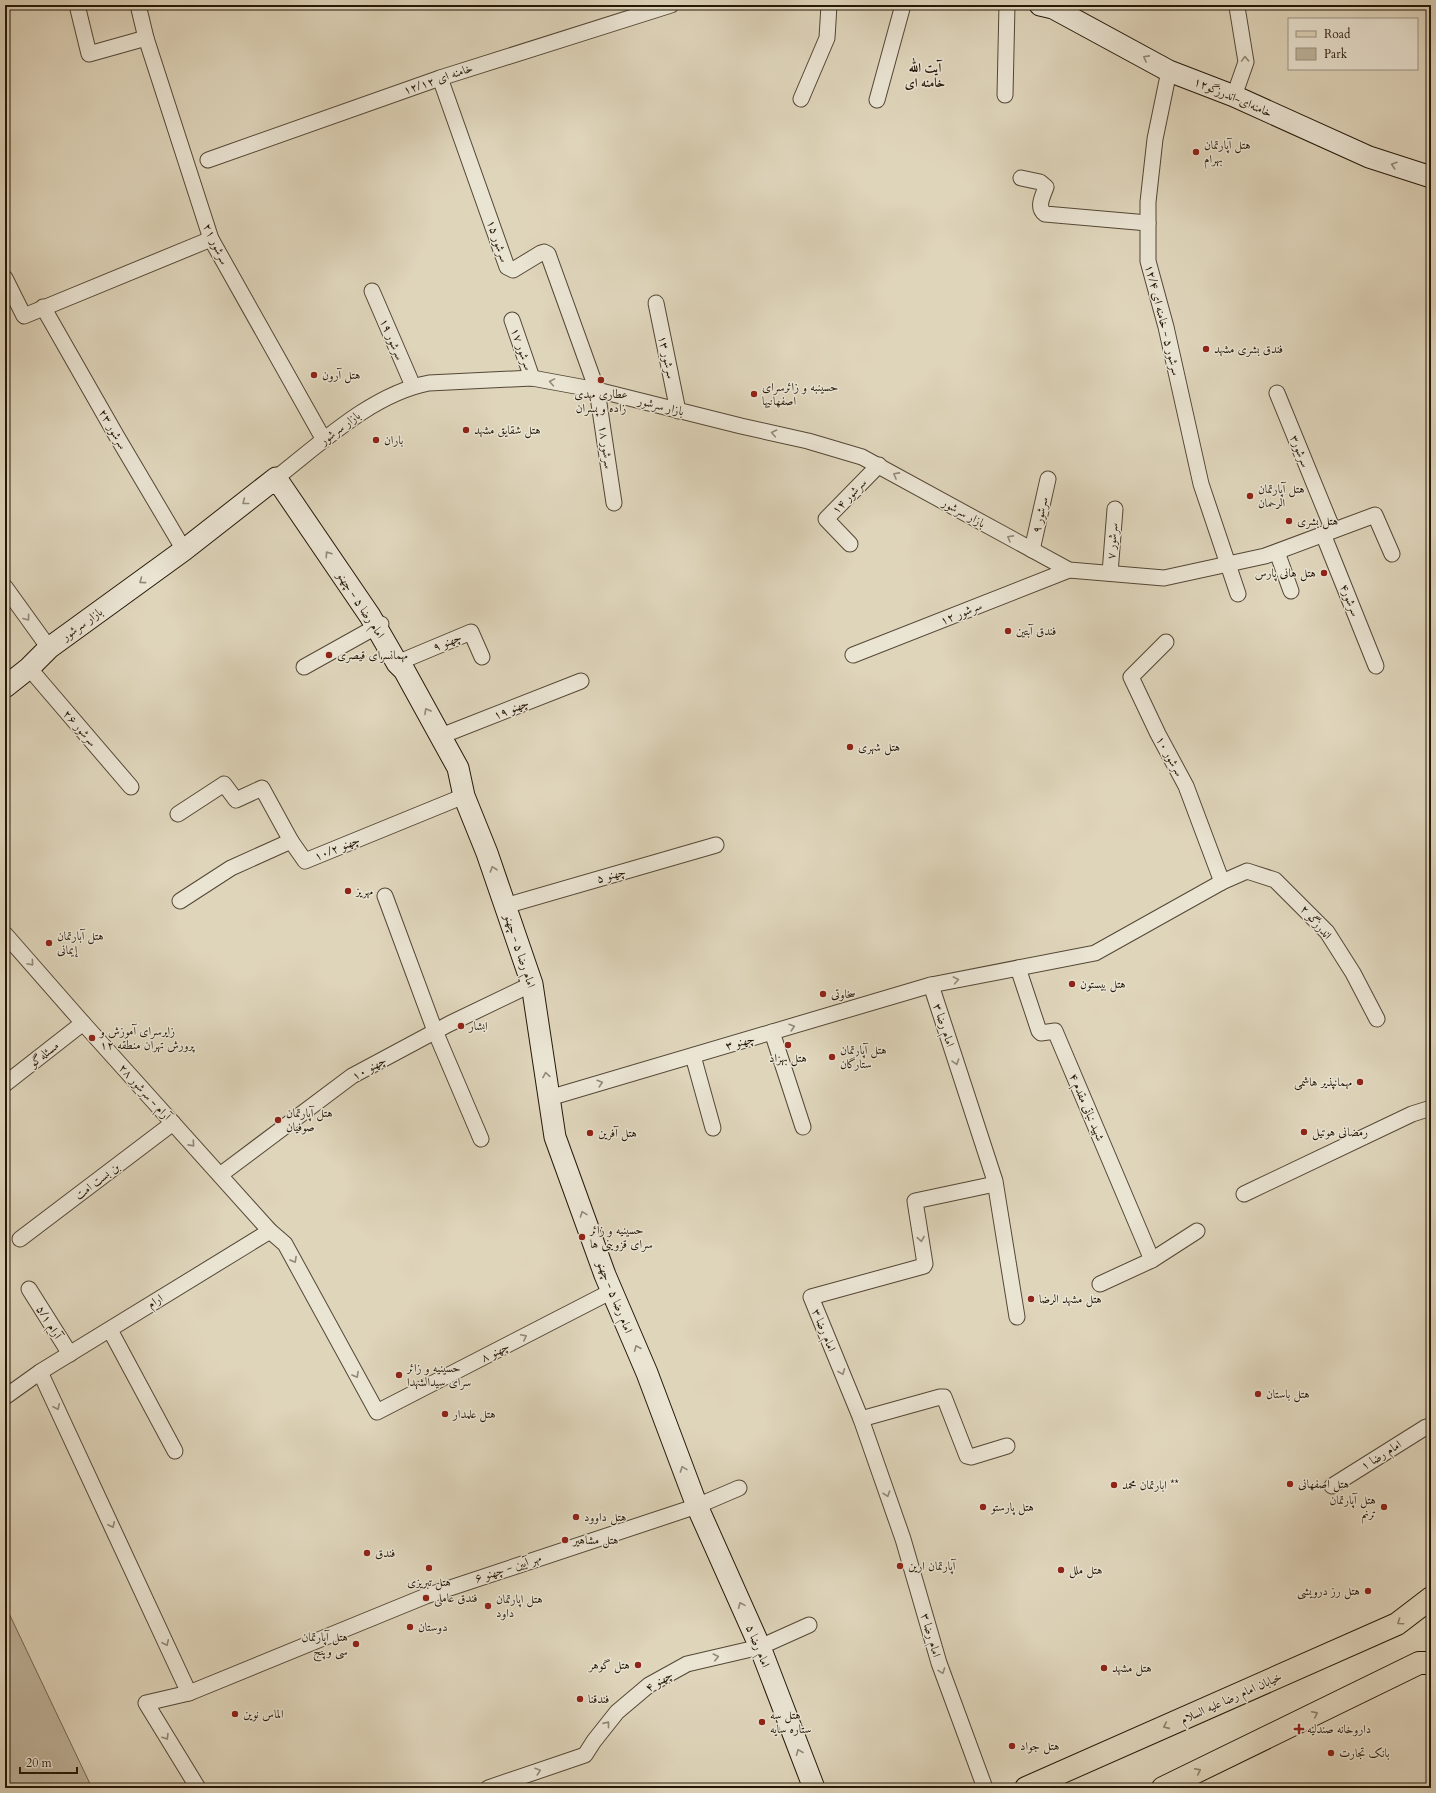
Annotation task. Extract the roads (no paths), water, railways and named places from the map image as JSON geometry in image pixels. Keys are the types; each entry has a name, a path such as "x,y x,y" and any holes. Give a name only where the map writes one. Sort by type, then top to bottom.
{"main road":[{"name":"خیابان امام رضا علیه السلام","path":"1026,1788 1397,1624 1431,1598"},
{"path":"1163,1788 1425,1663"}],"street":[{"path":"77,5 89,54 146,38"},
{"name":"خامنه ای ۱۲/۱۲","path":"208,160 440,78 671,5"},
{"path":"801,99 827,38 829,5"},
{"path":"877,100 903,5"},
{"path":"1005,95 1007,5"},
{"path":"1234,96 1246,62 1237,7 1238,5"},
{"name":"خامنه‌ای-اندرزگو۱۲","path":"1049,6 1169,71 1234,96 1370,157 1431,177"},
{"name":"سرشور ۲۱","path":"140,9 146,38 211,239 324,440"},
{"name":"سرشور ۵ - خامنه ای ۱۲/۴","path":"1169,71 1155,139 1148,202 1148,261 1166,327 1201,484 1238,594"},
{"name":"سرشور ۱۵","path":"440,78 507,267 513,270 544,252 548,254 597,390"},
{"path":"1021,178 1040,182 1046,187 1040,204 1041,211 1045,214 1148,223"},
{"path":"5,278 24,316 211,239"},
{"name":"سرشور ۱۹","path":"372,291 413,386"},
{"name":"سرشور ۱۳","path":"656,303 678,411"},
{"name":"سرشور ۲۳","path":"43,307 184,550"},
{"name":"سرشور ۱۷","path":"512,320 532,378"},
{"name":"بازار سرشور","path":"5,687 29,668 49,648 184,550 324,440 376,402 413,386 429,383 532,378 597,390 678,411 808,441 862,457 879,465 1069,570 1164,578 1265,556 1374,515 1392,554"},
{"name":"سرشور ۱۸","path":"597,390 614,503"},
{"name":"سرشور۳","path":"1277,393 1328,532"},
{"name":"سرشور ۱۴","path":"850,544 826,519 879,465"},
{"name":"امام رضا ۵ - چهنو","path":"276,478 378,625 396,663 404,670 458,768 464,796 487,853 532,984 555,1137 612,1291 648,1373 697,1506"},
{"name":"سرشور ۹","path":"1032,550 1048,479"},
{"name":"سرشور ۷","path":"1110,573 1115,509"},
{"name":"سرشور۴","path":"1328,532 1376,666"},
{"path":"1277,552 1291,591"},
{"name":"سرشور ۱۲","path":"854,655 1069,570"},
{"path":"5,587 49,648"},
{"path":"304,668 378,625"},
{"name":"چهنو ۹","path":"396,663 471,632 482,657"},
{"name":"سرشور ۱۰","path":"1166,642 1131,677 1158,734 1186,786 1222,882"},
{"name":"سرشور ۲۶","path":"29,668 131,787"},
{"name":"چهنو ۱۹","path":"441,736 582,681"},
{"path":"178,814 224,784 236,800 262,788 291,841 230,868 180,901"},
{"name":"چهنو ۱۰/۲","path":"291,841 305,861 464,796"},
{"name":"چهنو ۵","path":"505,906 716,844"},
{"name":"اندرزگو ۲","path":"1018,968 1095,952 1222,882 1247,871 1275,880 1327,932 1353,973 1377,1019"},
{"path":"385,896 436,1031 482,1139"},
{"name":"آرام - سرشور ۲۸","path":"5,934 173,1123 270,1230 285,1244 377,1412"},
{"name":"چهنو ۳","path":"549,1098 931,985 1018,968"},
{"name":"شهید نباتی مقدم ۴","path":"1018,968 1038,1031 1040,1033 1055,1031 1152,1260"},
{"name":"چهنو ۱۰","path":"220,1175 352,1076 436,1031 532,984"},
{"name":"امام رضا ۳","path":"931,985 995,1184 915,1201 925,1265 811,1297 861,1419 902,1538 939,1663 985,1788"},
{"name":"مسئله‌گو","path":"5,1084 83,1023"},
{"path":"772,1032 803,1127"},
{"path":"693,1056 713,1128"},
{"path":"1244,1194 1412,1114 1431,1108"},
{"name":"بن بست امت","path":"20,1239 173,1123"},
{"path":"995,1184 1017,1317"},
{"name":"ارام","path":"5,1397 40,1372 270,1230"},
{"path":"1100,1284 1152,1260 1197,1231"},
{"name":"آرام ۵/۱","path":"28,1289 70,1354"},
{"name":"چهنو ۸","path":"377,1412 612,1291"},
{"path":"110,1330 175,1451"},
{"path":"40,1372 189,1693"},
{"path":"861,1419 940,1397 944,1398 967,1456 971,1457 1007,1446"},
{"name":"امام رضا ۱","path":"1332,1486 1426,1427 1431,1426"},
{"name":"مهر آیین - چهنو ۶","path":"198,1788 146,1703 189,1693 426,1596 697,1506 740,1488"},
{"name":"امام رضا ۵","path":"697,1506 760,1647 814,1788"},
{"name":"چهنو ۴","path":"488,1788 585,1756 594,1740 617,1712 649,1686 687,1664 760,1647 808,1625"}],"place":[{"name":"هتل آپارتمان بهرام","path":"1196,152"},
{"name":"فندق بشرى مشهد","path":"1206,349"},
{"name":"هتل آرون","path":"314,375"},
{"name":"عطاری مهدی زاده و پسران","path":"601,380"},
{"name":"حسینبه و زائرسرای اصفهانیها","path":"754,394"},
{"name":"هتل شقایق مشهد","path":"466,430"},
{"name":"باران","path":"376,440"},
{"name":"هتل آپارتمان الرحمان","path":"1250,496"},
{"name":"هتل بشری","path":"1289,521"},
{"name":"هتل هانی پارس","path":"1324,573"},
{"name":"فندق آبتين","path":"1008,631"},
{"name":"مهمانسرای قیصری","path":"329,655"},
{"name":"هتل شهری","path":"850,747"},
{"name":"مهریز","path":"348,891"},
{"name":"هتل آبارتمان إیمانی","path":"49,943"},
{"name":"هتل بیستون","path":"1072,984"},
{"name":"سخاوتی","path":"823,994"},
{"name":"ابشار","path":"461,1026"},
{"name":"زایرسرای آموزش و پرورش تهران منطقه ۱۲","path":"92,1038"},
{"name":"هتل بهزاد","path":"788,1045"},
{"name":"هتل آپارتمان ستارگان","path":"832,1057"},
{"name":"مهمانپذیر هاشمی","path":"1360,1082"},
{"name":"هتل آپارتمان صوفیان","path":"278,1120"},
{"name":"رمضانی هوتیل","path":"1304,1132"},
{"name":"هتل آفرین","path":"590,1133"},
{"name":"حسینیه و زائر سرای قزوینی ها","path":"582,1237"},
{"name":"هتل مشهد الرضا","path":"1031,1299"},
{"name":"حسینیه و زائر سرای سیدالشهدا","path":"399,1375"},
{"name":"هتل باستان","path":"1258,1394"},
{"name":"هتل علمدار","path":"445,1414"},
{"name":"هتل اصفهانی","path":"1290,1484"},
{"name":"ابارتمان محمد **","path":"1114,1485"},
{"name":"هتل پارستو","path":"983,1507"},
{"name":"هتل آپارتمان ترنم","path":"1384,1507"},
{"name":"هتل داوود","path":"576,1517"},
{"name":"هتل مشاهیر","path":"565,1540"},
{"name":"فندق","path":"367,1553"},
{"name":"آپارتمان ارين","path":"900,1566"},
{"name":"هتل تبریزی","path":"429,1568"},
{"name":"هتل ملل","path":"1061,1570"},
{"name":"هتل رز درویشی","path":"1368,1591"},
{"name":"فندق عاملى","path":"426,1598"},
{"name":"هتل اپارتمان داود","path":"488,1606"},
{"name":"دوستان","path":"410,1627"},
{"name":"هتل آپارتمان سی وپنج","path":"356,1644"},
{"name":"هتل گوهر","path":"638,1665"},
{"name":"هتل مشهد","path":"1104,1668"},
{"name":"فندقنا","path":"580,1699"},
{"name":"الماس نوين","path":"235,1714"},
{"name":"هتل سه ستاره سایه","path":"762,1722"},
{"name":"داروخانه صندلیه","path":"1299,1729"},
{"name":"هتل جواد","path":"1012,1746"},
{"name":"بانک تجارت","path":"1331,1753"}],"district":[{"name":"آیت الله خامنه ای","path":"925,74"}]}
